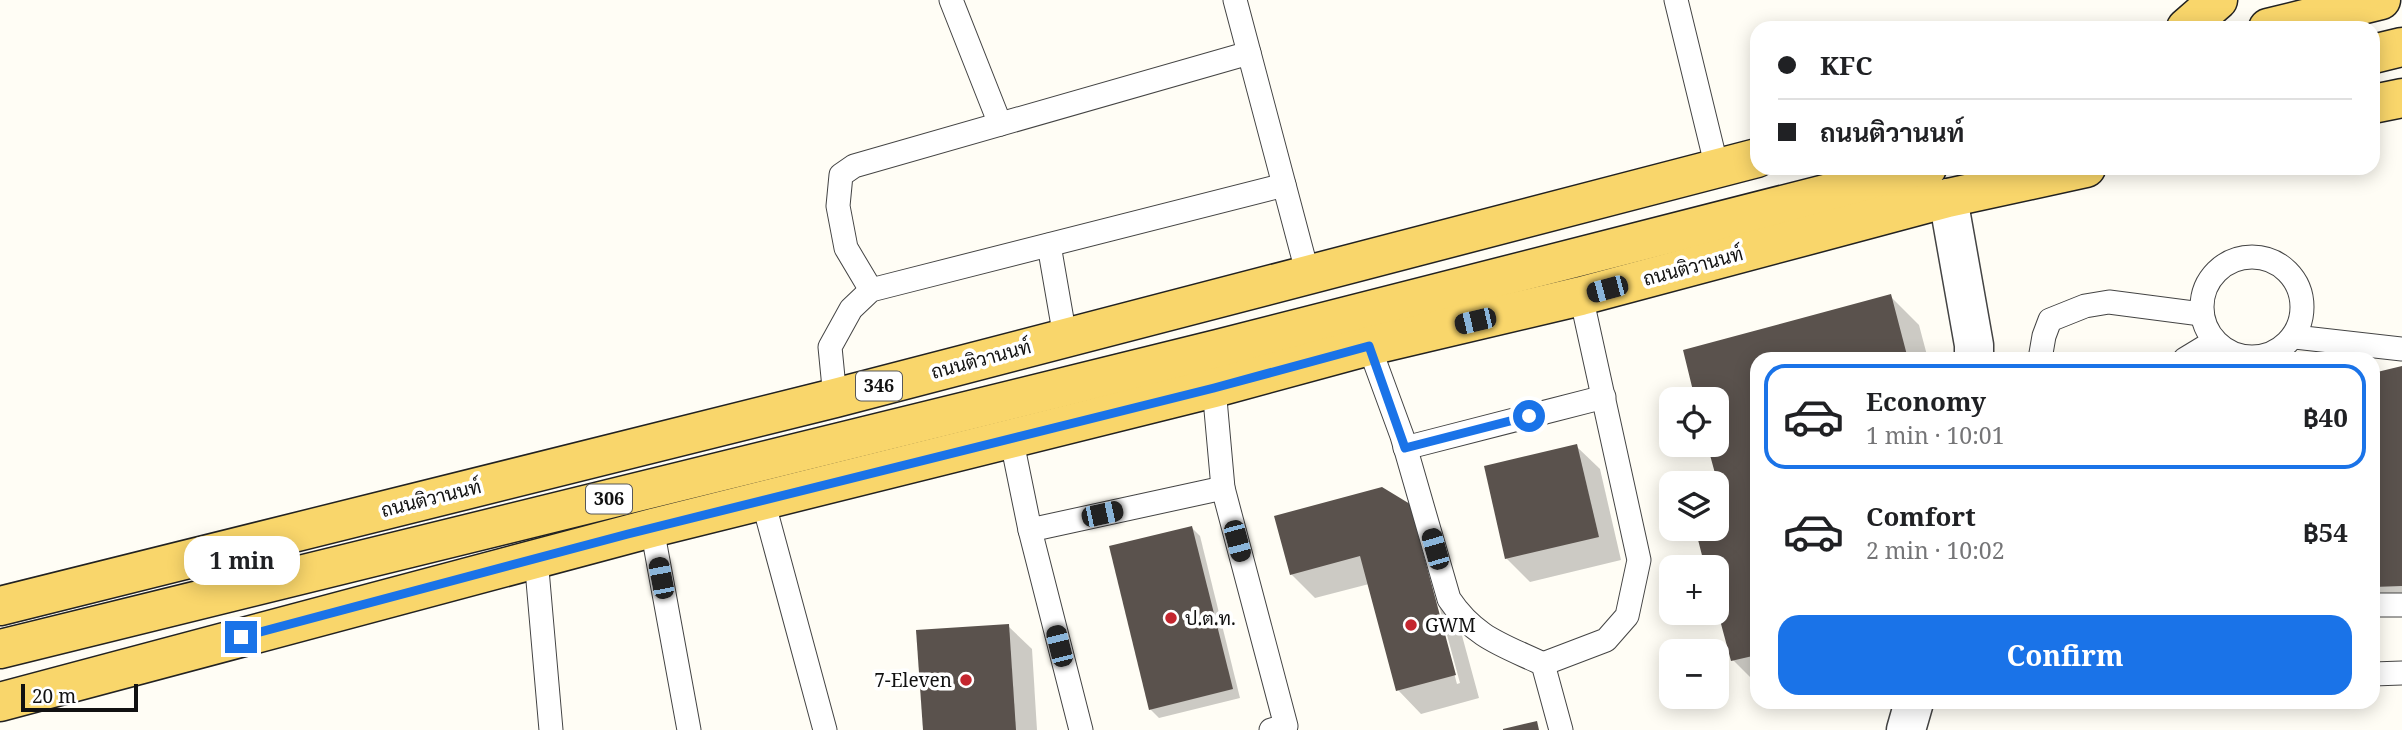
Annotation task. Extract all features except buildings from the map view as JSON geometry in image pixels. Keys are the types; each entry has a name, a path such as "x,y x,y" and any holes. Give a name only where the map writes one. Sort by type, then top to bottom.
{"main road":[{"path":"2194,21 2218,0"},
{"path":"2296,21 2381,0"},
{"path":"2380,52 2402,47"},
{"path":"2380,103 2402,98"},
{"name":"ถนนติวานนท์","path":"0,606 835,398 1750,160"},
{"name":"ถนนติวานนท์","path":"0,702 652,528 1214,388 1369,346 1581,296 1937,178 1982,175"},
{"name":"306","path":"0,649 1217,349 1937,178"}],"street":[{"path":"1937,178 1974,352"},
{"path":"1906,730 1912,709"}],"lane":[{"path":"951,0 1000,124"},
{"path":"1235,0 1308,275"},
{"path":"1676,0 1717,169"},
{"path":"871,290 846,248 838,206 841,175 854,166 1249,52"},
{"path":"835,398 830,347 851,309 871,290 1284,186"},
{"path":"1049,245 1065,337"},
{"path":"2230,352 2213,342 2201,314 2204,289 2218,269 2239,258 2264,257 2286,269 2300,289 2303,313 2295,337 2276,352"},
{"path":"1369,346 1405,448 1449,599 1462,618 1484,637 1543,664 1606,640 1627,616 1639,560 1581,296"},
{"path":"2041,352 2050,320 2085,306 2109,302 2201,314"},
{"path":"2295,337 2402,349"},
{"path":"2197,352 2213,342"},
{"path":"1214,388 1223,488 1282,729"},
{"path":"1405,448 1604,397"},
{"path":"1011,437 1030,530 1081,730"},
{"path":"1030,530 1223,488"},
{"path":"763,501 825,730"},
{"path":"652,528 689,730"},
{"path":"536,558 551,730"},
{"path":"2380,605 2402,605"},
{"path":"1543,664 1561,730"},
{"path":"2380,674 2402,673"}],"place":[{"name":"ป.ต.ท.","path":"1171,618"},
{"name":"GWM","path":"1411,625"},
{"name":"7-Eleven","path":"966,680"}],"route":[{"path":"241,637 628,534 1214,388 1369,346 1405,448 1529,416"}]}
